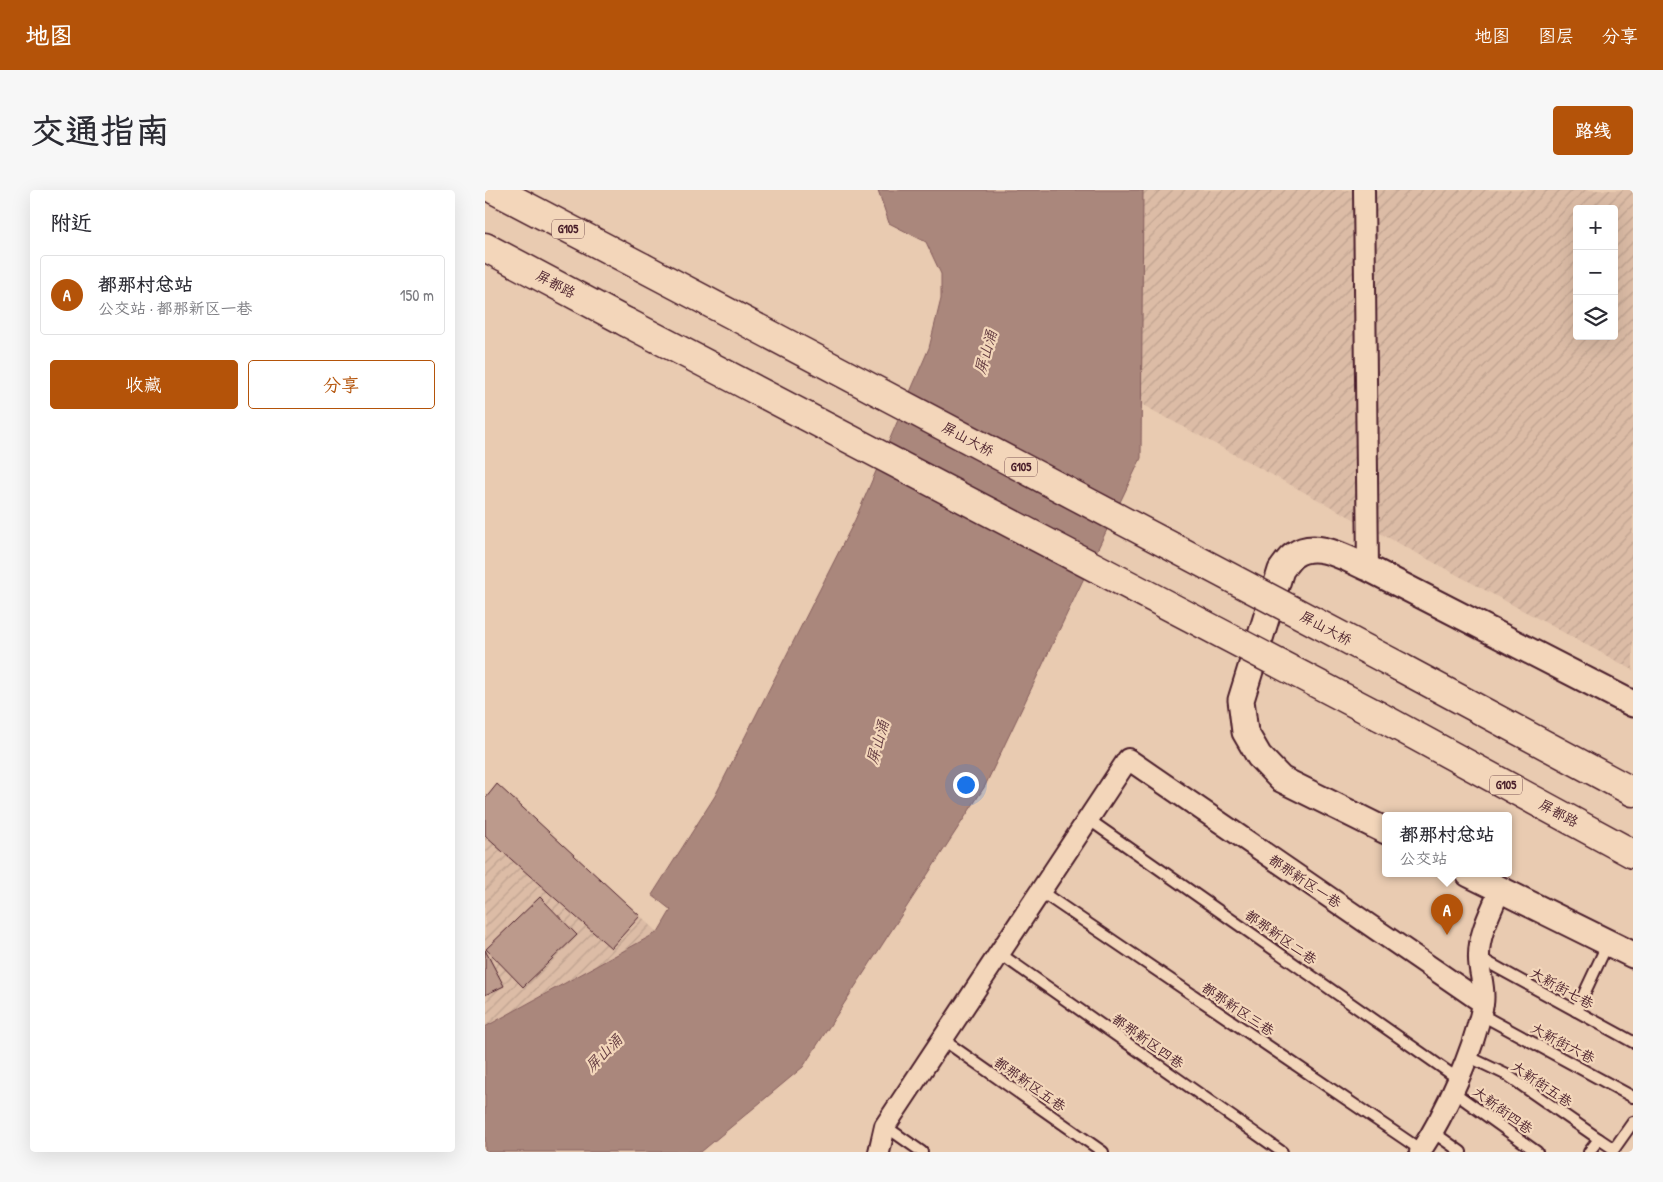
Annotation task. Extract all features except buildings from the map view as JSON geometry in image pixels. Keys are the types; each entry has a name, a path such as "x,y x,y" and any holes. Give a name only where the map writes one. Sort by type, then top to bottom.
{"highway":[{"name":"屏山大桥","path":"495,190 1400,667 1633,792"},
{"name":"屏都路","path":"485,247 1379,716 1633,854"}],"street":[{"path":"1364,190 1368,568"},
{"path":"1382,830 1281,778 1259,756 1245,732 1241,700 1281,570 1294,555 1311,549 1333,552 1368,568 1633,704"},
{"name":"都那新区一巷","path":"1088,819 1128,759 1482,1009"},
{"path":"879,1152 885,1126 1088,819"},
{"path":"1475,877 1633,955"},
{"path":"1420,1151 1433,1132 1455,1084 1467,1056 1482,1009 1484,987 1478,957 1479,942 1500,889"}],"lane":[{"name":"都那新区二巷","path":"1088,819 1455,1084"},
{"name":"都那新区三巷","path":"1040,891 1420,1151"},
{"path":"1576,1011 1608,942"},
{"name":"都那新区四巷","path":"999,953 1282,1152"},
{"name":"大新街七巷","path":"1478,957 1633,1042"},
{"name":"大新街六巷","path":"1482,1009 1633,1097"},
{"name":"都那新区五巷","path":"943,1039 1103,1152"},
{"name":"大新街五巷","path":"1467,1056 1507,1075 1599,1139"},
{"name":"大新街四巷","path":"1455,1084 1537,1152"},
{"path":"1589,1152 1599,1139 1614,1149 1629,1136 1633,1122"},
{"path":"885,1126 922,1152"},
{"path":"1433,1132 1461,1152"}],"shaded area":[{"path":"1139,190 1633,190 1633,670 1141,404"},
{"path":"497,784 658,932 485,1027 485,799"}],"water":[{"name":"屏山涌","path":"878,190 1143,190 1141,458 985,786 803,1067 701,1152 485,1152 485,1027 658,932 671,910 652,895 715,796 855,520 929,348 941,299 941,274 926,242 889,223"}],"place":[{"name":"都那村总站","path":"1447,935"}]}
